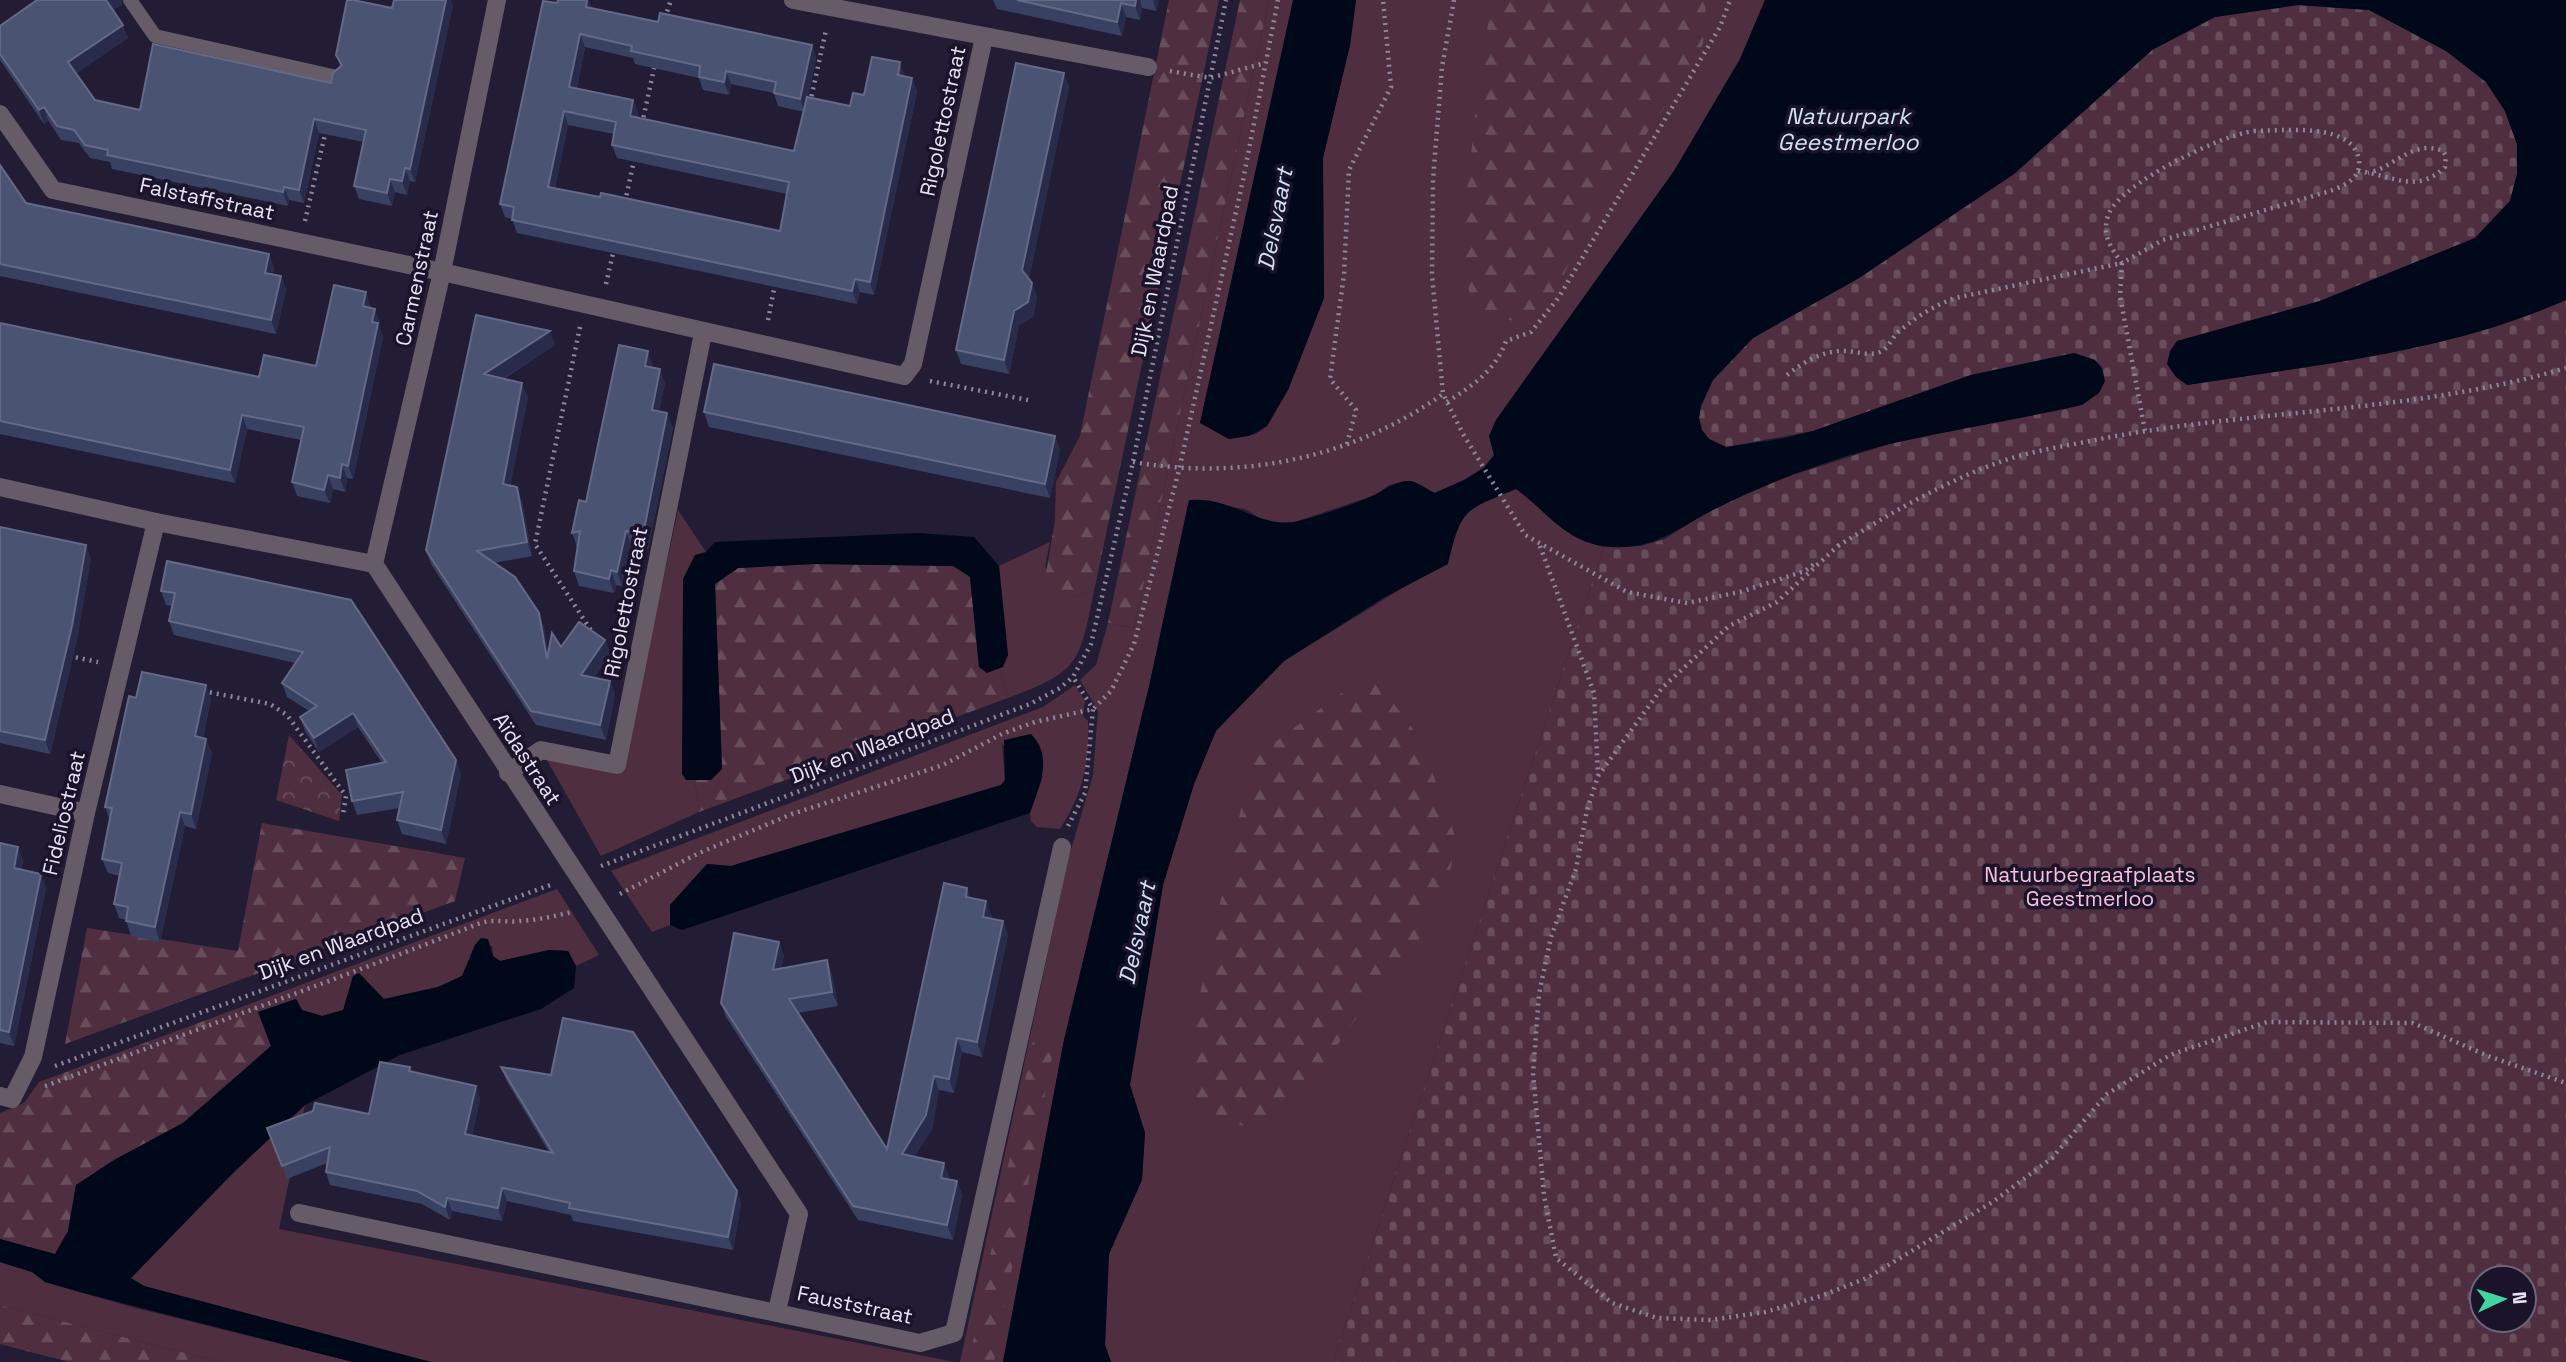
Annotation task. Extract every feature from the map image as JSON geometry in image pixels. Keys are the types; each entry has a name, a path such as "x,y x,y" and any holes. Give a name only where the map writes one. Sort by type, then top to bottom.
{"street":[{"name":"Carmenstraat","path":"373,564 442,272 497,0"},
{"name":"Rigolettostraat","path":"793,0 1148,67"},
{"name":"Rigolettostraat","path":"904,376 913,365 984,37"},
{"name":"Falstaffstraat","path":"0,114 53,190 442,272"},
{"path":"442,272 703,333 904,376"},
{"name":"Rigolettostraat","path":"508,774 541,750 617,765 703,333"},
{"path":"0,487 156,522 373,564"},
{"name":"Fideliostraat","path":"6,1098 25,1077 33,1057 86,813 156,522"},
{"name":"Aïdastraat","path":"373,564 508,774 799,1214 777,1311"},
{"path":"0,794 86,813"},
{"name":"Fauststraat","path":"299,1213 920,1343 954,1333 1062,847"}],"lane":[{"path":"130,0 155,36 337,77"}],"path":[{"path":"663,30 671,0"},
{"name":"Dijk en Waardpad","path":"25,1077 577,875 1030,704 1060,688 1073,677 1091,644 1133,462 1226,0"},
{"path":"1062,847 1067,828 1085,793 1093,709 1118,680 1134,644 1178,470 1243,180 1278,0"},
{"path":"1347,444 1356,410 1330,379 1344,274 1349,170 1391,87 1383,0"},
{"path":"1454,0 1442,67 1433,180 1432,275 1443,394 1463,434 1525,535 1540,546 1627,592 1687,603 1740,592 1805,571 1839,545 1929,494 1998,462 2145,431 2483,390 2566,368"},
{"path":"1447,402 1478,382 1502,354 1506,341 1531,332 1559,297 1720,27 1730,0"},
{"path":"808,113 830,7"},
{"path":"640,134 657,55"},
{"path":"1148,67 1210,78 1265,63"},
{"path":"301,242 326,128"},
{"path":"1787,375 1815,356 1846,351 1874,354 1884,351 1895,335 1916,318 1935,305 1955,298 2122,262 2164,240 2345,185 2358,172 2359,162 2352,147 2335,134 2240,132 2151,176 2114,204 2106,229 2108,245 2122,262 2120,296 2145,431"},
{"path":"622,214 637,147"},
{"path":"2358,172 2404,181 2428,181 2445,167 2446,156 2443,151 2427,147 2405,154 2368,173"},
{"path":"599,638 590,631 535,544 593,307 616,242"},
{"path":"763,346 775,282"},
{"path":"904,376 1028,400"},
{"path":"1133,462 1178,470 1261,468 1347,444 1408,420 1443,394"},
{"path":"1839,545 1777,601 1729,626 1662,688 1598,776 1587,810 1576,869 1551,937 1539,994 1533,1073 1542,1182 1556,1258 1612,1303 1657,1318 1711,1320 1765,1312 1821,1296 1867,1278 1994,1201 2052,1158 2107,1094 2170,1055 2267,1023 2413,1023 2488,1056 2566,1083"},
{"path":"1540,546 1594,693 1598,776"},
{"path":"68,656 122,667"},
{"path":"1073,677 1093,709"},
{"path":"202,691 270,704 287,715 346,796 343,814"},
{"path":"6,1098 348,972 420,949 478,924 540,919 597,906 742,834 887,781 943,765 1002,734 1035,722 1093,709"}],"green space":[{"path":"1169,0 1219,0 1094,591 1073,597 1055,596 1044,585 1055,520 1056,482 1080,436"},
{"path":"1240,0 1269,0 1134,628 1108,623"},
{"path":"1269,0 1294,0 1200,423 1229,439 1256,434 1267,426 1288,390 1324,298 1323,158 1350,45 1356,0 1765,0 1740,59 1674,171 1496,420 1489,436 1494,455 1484,467 1464,480 1434,493 1412,481 1389,485 1375,495 1295,522 1268,523 1245,509 1189,500 1150,682 1064,1040 1003,1362 960,1362 1068,860 1093,775 1098,711 1080,680 1096,665 1108,623 1134,628"},
{"path":"1492,0 1706,0 1703,44 1657,119 1614,178 1586,226 1555,294 1540,316 1520,323 1486,313 1471,302 1461,245 1480,73"},
{"name":"Natuurbegraafplaats Geestmerloo","path":"2298,5 2369,10 2446,51 2486,82 2505,111 2517,144 2517,174 2510,201 2475,238 2320,301 2178,341 2187,385 2380,355 2427,345 2521,318 2566,300 2566,1362 1333,1362 1604,547 1641,546 1665,539 1702,515 1762,485 1896,442 1961,429 2095,360 2074,353 1971,375 1813,431 1726,447 1709,439 1702,430 1699,418 1701,406 1713,380 1753,338 1859,278 2014,174 2152,50 2215,17"},
{"path":"1516,489 1566,530 1604,547 1333,1362 1111,1362 1105,1345 1109,1254 1142,1179 1145,1133 1130,1085 1163,885 1194,784 1216,730 1284,661 1409,584 1453,544 1456,527 1468,509"},
{"path":"678,510 706,552 686,780 695,780 699,812 601,856 547,760 548,757 622,773"},
{"path":"1050,542 1045,567 1073,597 1094,591 1084,635 1079,650 1063,672 1032,689 1008,698 1000,668 1008,655 999,566"},
{"path":"815,564 953,566 970,576 979,667 987,672 1000,668 1008,698 699,812 695,780 711,780 722,769 715,584 738,568"},
{"path":"1370,672 1421,740 1456,839 1450,873 1417,944 1367,1003 1316,1075 1282,1111 1243,1126 1195,1111 1187,1053 1252,759"},
{"path":"1075,685 1085,701 1083,716 1088,721 1088,750 1079,790 1060,829 1037,827 1031,821 1030,813 1043,776 1002,744 1005,780 1001,785 731,866 707,864 670,905 670,925 652,932 611,871 1043,707"},
{"path":"289,735 342,795 339,821 276,800"},
{"path":"262,823 465,858 455,901 65,1044 87,928 238,951"},
{"path":"557,889 599,955 576,966 568,951 549,950 500,961 493,957 492,946 475,945 462,976 438,987 384,999 353,976 344,1010 322,1016 302,1010 296,999 258,1012 255,1002"},
{"path":"255,1002 271,1046 183,1123 114,1160 76,1185 68,1231 55,1254 0,1239 0,1113 24,1103 39,1082"},
{"path":"1033,1041 1054,1047 994,1362 969,1362"},
{"path":"305,1105 279,1229 955,1362 431,1362 144,1286 131,1278 231,1175"},
{"path":"0,1262 32,1272 45,1282 132,1307 353,1362 220,1362 0,1305"},
{"path":"0,1305 220,1362 69,1362 0,1344"}],"water":[{"name":"Delsvaart","path":"1293,0 1356,0 1350,45 1323,158 1324,298 1288,390 1267,426 1249,436 1229,439 1200,423"},
{"name":"Natuurpark Geestmerloo","path":"1765,0 2566,0 2566,300 2474,333 2380,355 2187,385 2176,377 2167,364 2170,351 2177,341 2320,301 2475,238 2510,201 2517,174 2517,144 2505,111 2486,82 2446,51 2369,10 2298,5 2215,17 2152,50 2014,174 1859,278 1753,338 1713,380 1701,406 1699,418 1702,430 1709,439 1726,447 1780,439 1813,431 1971,375 2074,353 2095,360 2102,368 2105,381 2099,393 2082,405 1852,454 1760,488 1662,538 1635,546 1603,546 1577,538 1556,524 1516,489 1475,507 1467,514 1457,532 1448,564 1383,598 1284,661 1216,731 1194,784 1163,885 1130,1085 1145,1133 1142,1180 1109,1254 1105,1345 1111,1362 1003,1362 1064,1040 1150,682 1189,500 1218,502 1267,520 1293,522 1348,506 1400,482 1413,482 1435,493 1484,468 1494,455 1489,436 1496,420 1674,171 1740,59"},
{"path":"918,533 974,537 999,566 1008,655 1003,667 987,673 979,667 970,577 953,566 815,564 738,568 715,584 722,769 711,780 686,780 682,774 683,579 695,555 706,552 715,542"},
{"path":"1031,734 1042,752 1043,762 1030,813 682,930 670,925 670,905 707,864 731,866 1001,785 1005,780 1004,740"},
{"path":"481,938 488,939 493,956 500,961 549,950 568,951 576,966 574,988 541,1009 400,1055 305,1105 231,1175 131,1278 144,1286 431,1362 353,1362 87,1294 45,1282 32,1272 0,1262 0,1239 55,1254 68,1231 76,1185 114,1160 183,1123 271,1046 258,1012 296,999 302,1010 322,1016 343,1010 353,976 359,973 384,999 438,987 462,976 475,945"}],"building":[{"path":"37,0 106,0 123,25 68,62 95,100 140,110 153,44 331,83 333,73 342,65 336,55 347,0 392,8 394,0 446,0 410,169 405,168 402,181 390,179 387,193 354,186 366,130 314,119 299,190 284,187 283,192 107,155 108,150 85,145 74,130 57,126 44,107 39,110 0,54 0,26"},
{"path":"558,0 587,0 586,7 658,22 660,13 812,45 800,99 774,93 776,82 726,71 724,82 699,77 700,66 631,51 632,46 580,34 569,87 633,100 630,116 794,151 807,97 850,106 853,93 864,95 872,57 900,62 898,75 912,78 870,282 855,279 852,291 512,220 514,207 500,204 543,1 557,3","holes":["564,111 616,122 612,145 789,182 780,231 601,193 600,197 548,187"]},
{"path":"1017,0 1136,0 1135,6 1121,3 1117,22"},
{"path":"1016,63 1064,73 1022,270 1032,283 1028,302 1014,311 1004,360 956,350"},
{"path":"0,165 26,203 269,254 265,273 281,276 271,320 0,264"},
{"path":"334,285 366,292 363,306 375,309 372,322 378,323 348,466 342,464 340,478 328,475 324,490 292,482 304,427 242,415 230,470 0,421 0,323 259,377 264,355 316,366"},
{"path":"476,315 550,331 484,374 522,383 503,484 517,487 527,542 477,551 515,577 539,613 547,659 552,633 561,647 579,622 605,640 581,675 610,681 600,725 531,711 426,550"},
{"path":"619,345 648,351 645,366 660,369 652,410 667,413 643,535 626,531 617,572 611,570 609,579 574,571 580,531 572,533 579,500 586,502"},
{"path":"714,364 1055,436 1045,484 704,412"},
{"path":"0,527 86,545 72,626 45,740 0,731"},
{"path":"167,561 351,600 456,760 441,830 397,820 403,792 352,801 346,770 386,762 353,713 314,738 300,717 317,706 282,683 303,652 169,621 175,593 161,591"},
{"path":"142,672 206,685 195,736 206,739 191,814 180,812 155,927 126,921 128,907 114,904 122,863 102,859 112,808 105,807 129,696 136,698"},
{"path":"0,843 18,847 14,868 41,874 9,1032 0,1030"},
{"path":"944,883 967,888 966,897 986,901 983,917 1003,921 977,1042 957,1038 949,1079 934,1076 926,1115 902,1154 944,1163 941,1178 957,1181 947,1225 853,1206 721,1003 734,933 779,942 773,970 827,960 832,992 789,999 887,1149"},
{"path":"563,1018 633,1032 737,1191 728,1237 569,1208 570,1203 502,1188 498,1208 447,1198 445,1207 417,1191 326,1172 330,1147 282,1166 267,1128 313,1111 315,1103 369,1114 380,1062 410,1067 409,1071 476,1086 465,1134 553,1153 501,1067 551,1075"}]}
